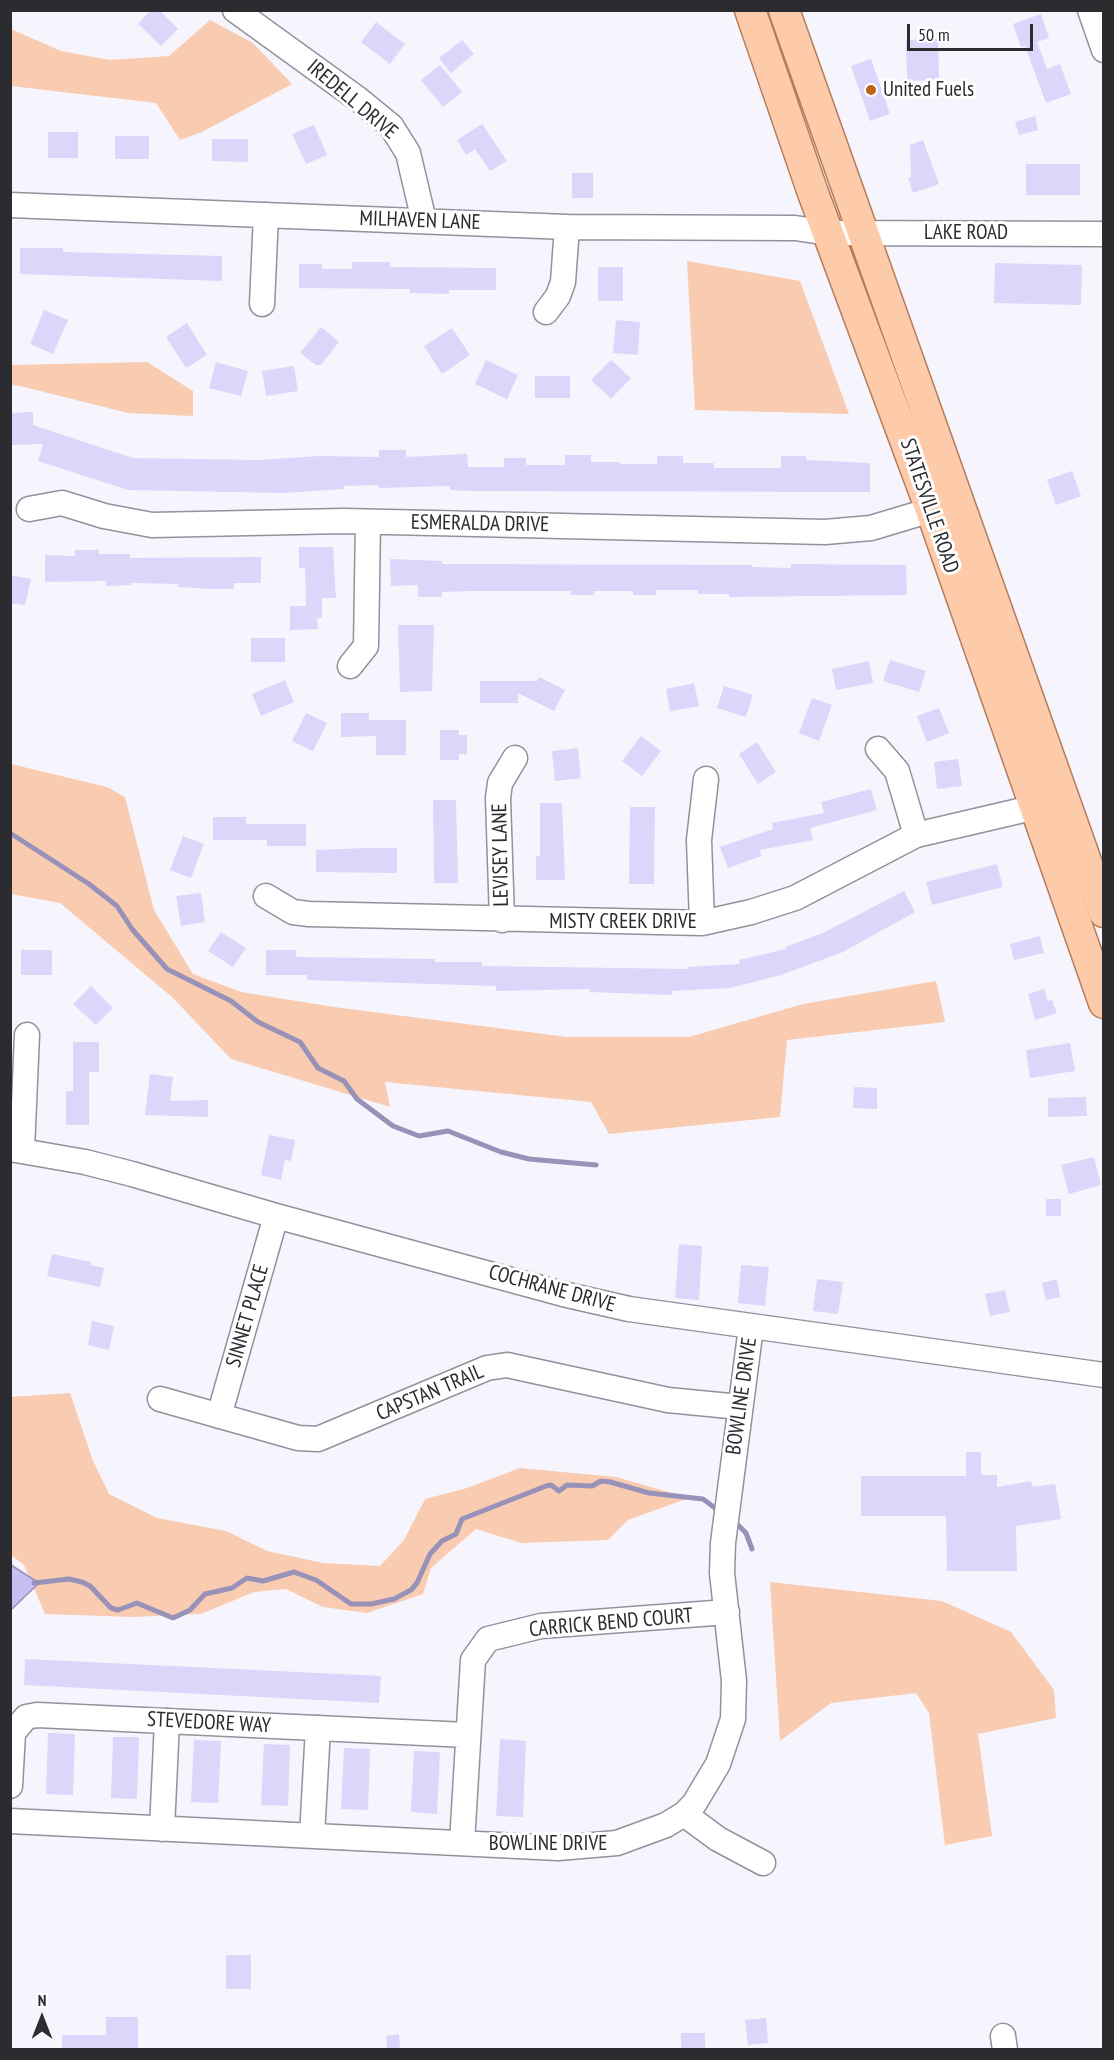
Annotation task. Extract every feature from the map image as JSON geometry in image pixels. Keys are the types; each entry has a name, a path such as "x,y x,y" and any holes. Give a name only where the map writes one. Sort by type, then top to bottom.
{"main road":[{"name":"STATESVILLE ROAD","path":"750,10 931,510 1104,1003"},
{"name":"STATESVILLE ROAD","path":"784,10 1104,912"}],"street":[{"name":"IREDELL DRIVE","path":"235,10 358,99 391,126 408,153 424,221"},
{"path":"1090,10 1104,50"},
{"name":"MILHAVEN LANE","path":"10,205 567,227 795,228 829,232"},
{"path":"262,304 266,215"},
{"path":"546,312 558,296 563,282 567,227"},
{"name":"LAKE ROAD","path":"829,232 1104,234"},
{"name":"ESMERALDA DRIVE","path":"29,509 62,503 104,516 152,525 368,522 825,532 871,528 931,510"},
{"path":"350,666 366,646 368,522"},
{"path":"878,749 897,771 916,835"},
{"name":"LEVISEY LANE","path":"502,920 498,798 500,783 514,758"},
{"path":"702,923 699,840 706,779"},
{"name":"MISTY CREEK DRIVE","path":"266,896 293,912 309,914 702,923 751,912 795,898 916,835 1036,807"},
{"path":"16,1150 27,1035"},
{"name":"COCHRANE DRIVE","path":"16,1150 113,1169 563,1294 629,1309 1104,1375"},
{"name":"SINNET PLACE","path":"219,1416 276,1216"},
{"name":"BOWLINE DRIVE","path":"10,1821 558,1848 617,1843 666,1825 684,1814 694,1804 718,1764 733,1719 734,1681 722,1573 723,1543 751,1327"},
{"name":"CAPSTAN TRAIL","path":"160,1399 298,1438 318,1439 487,1368 507,1365 668,1400 740,1407"},
{"name":"CARRICK BEND COURT","path":"462,1843 473,1660 488,1639 540,1626 727,1612"},
{"name":"STEVEDORE WAY","path":"10,1786 13,1733 26,1717 37,1715 467,1735"},
{"path":"162,1829 167,1721"},
{"path":"312,1836 318,1728"},
{"path":"684,1814 718,1839 763,1863"}],"shaded area":[{"path":"210,20 253,43 292,84 202,132 180,140 156,103 11,86 11,29 61,51 110,60 169,56"},
{"path":"687,261 800,281 849,414 695,410"},
{"path":"147,362 193,391 193,416 128,413 11,385 11,365"},
{"path":"11,764 107,787 125,797 154,910 193,974 241,992 334,1007 567,1037 689,1037 803,1004 936,981 945,1022 787,1040 780,1117 609,1134 591,1102 385,1082 390,1107 231,1059 172,997 60,903 11,894"},
{"path":"70,1393 93,1461 109,1494 157,1518 226,1531 267,1551 323,1563 380,1566 404,1540 425,1499 467,1488 520,1468 616,1477 689,1498 628,1520 608,1540 521,1543 476,1529 431,1568 423,1594 367,1613 323,1607 286,1589 254,1592 201,1614 133,1617 45,1614 24,1565 11,1555 10,1397"},
{"path":"11,1565 39,1583 10,1610"},
{"path":"770,1582 942,1601 1011,1632 1054,1690 1056,1718 978,1734 992,1836 945,1845 929,1713 916,1693 831,1703 780,1741"}],"building":[{"path":"151,10 159,10 178,29 161,46 138,24"},
{"path":"1041,14 1049,38 1037,42 1047,69 1060,64 1071,94 1046,103 1025,46 1021,47 1013,24"},
{"path":"376,22 405,44 390,64 361,42"},
{"path":"938,39 939,80 907,81 906,40"},
{"path":"462,40 474,54 451,73 439,58"},
{"name":"United Fuels","path":"871,59 890,114 870,121 851,66"},
{"path":"440,65 462,92 443,107 421,80"},
{"path":"1035,116 1038,130 1019,135 1015,122"},
{"path":"482,124 507,161 490,171 475,149 466,155 457,140"},
{"path":"314,125 327,155 306,164 292,134"},
{"path":"48,132 78,132 78,158 48,158"},
{"path":"115,136 149,136 149,159 115,159"},
{"path":"212,139 248,139 248,162 212,161"},
{"path":"923,140 939,184 913,193 908,178 911,177 910,145"},
{"path":"1026,164 1080,164 1080,195 1026,195"},
{"path":"572,173 593,173 593,198 572,198"},
{"path":"20,248 63,248 63,252 222,256 222,281 20,274"},
{"path":"352,262 390,262 390,267 496,268 496,290 449,290 449,294 410,293 410,289 299,288 299,264 322,264 322,269 352,269"},
{"path":"995,263 1082,265 1081,305 994,303"},
{"path":"598,267 623,267 623,301 598,301"},
{"path":"44,310 68,320 53,354 30,344"},
{"path":"616,320 640,322 638,355 613,353"},
{"path":"187,323 207,355 186,368 166,337"},
{"path":"321,327 339,342 321,365 316,365 300,353"},
{"path":"452,328 470,355 442,374 424,346"},
{"path":"486,360 518,375 507,399 475,384"},
{"path":"611,360 631,378 611,399 591,380"},
{"path":"216,362 248,371 241,396 209,388"},
{"path":"294,366 298,391 266,396 262,371"},
{"path":"535,376 570,376 570,398 535,398"},
{"path":"33,412 33,425 133,458 259,460 320,456 379,457 379,450 406,450 406,457 467,454 468,467 504,467 504,458 526,458 526,465 565,465 565,455 591,455 591,462 620,462 620,464 657,464 657,456 683,456 683,463 714,463 714,468 781,468 781,456 806,456 806,460 870,463 870,492 472,491 450,490 450,486 379,488 379,485 344,486 344,489 283,493 128,490 38,461 43,444 10,445 10,413"},
{"path":"1072,471 1081,496 1056,505 1047,480"},
{"path":"299,547 333,547 336,598 322,598 322,618 317,618 318,629 290,630 290,606 306,606 305,568 299,568"},
{"path":"75,550 99,550 99,554 130,554 130,558 261,557 261,583 234,583 234,589 210,589 178,587 178,584 130,583 131,585 106,586 106,581 45,582 45,555 75,556"},
{"path":"390,559 442,561 442,564 752,565 752,567 791,568 791,564 906,565 907,595 729,597 729,594 698,594 698,590 656,590 656,595 633,595 633,591 594,591 594,595 571,595 571,591 472,591 442,592 442,597 418,597 418,585 391,586"},
{"path":"10,575 31,579 25,605 10,603"},
{"path":"398,625 434,625 432,691 400,692"},
{"path":"251,638 285,638 285,662 251,662"},
{"path":"890,660 926,671 919,692 883,681"},
{"path":"869,661 873,683 836,690 832,669"},
{"path":"539,677 565,690 554,711 518,693 518,703 480,703 480,681 537,681"},
{"path":"285,680 294,702 261,716 252,694"},
{"path":"694,683 699,706 670,711 666,689"},
{"path":"724,686 753,695 746,717 717,708"},
{"path":"812,698 832,705 819,741 799,733"},
{"path":"939,708 949,733 927,742 917,716"},
{"path":"306,713 327,723 313,751 292,741"},
{"path":"341,713 369,713 369,720 406,720 406,755 376,755 376,736 341,737"},
{"path":"440,730 459,730 459,735 467,735 467,754 459,754 459,760 440,760"},
{"path":"641,736 661,751 642,776 622,761"},
{"path":"757,742 776,772 758,784 739,754"},
{"path":"578,748 581,778 555,781 552,751"},
{"path":"958,759 962,786 937,789 934,762"},
{"path":"871,789 877,810 810,828 813,840 760,850 761,856 728,868 720,847 773,829 772,823 824,813 821,802"},
{"path":"433,800 456,800 458,883 434,883"},
{"path":"540,803 562,803 565,880 536,880 536,856 540,856"},
{"path":"630,807 655,807 654,884 629,884"},
{"path":"213,817 246,817 246,824 306,824 306,846 267,846 267,840 213,840"},
{"path":"183,836 204,844 191,878 170,870"},
{"path":"397,848 397,873 316,872 316,850"},
{"path":"997,864 1003,887 932,905 926,882"},
{"path":"904,891 915,912 843,952 781,975 730,988 672,991 672,995 590,992 590,989 496,991 496,986 307,980 307,975 266,975 266,950 296,950 296,957 435,959 435,962 482,962 482,966 687,969 687,967 740,964 739,960 786,949 785,947 823,933"},
{"path":"201,893 205,922 181,926 176,896"},
{"path":"221,932 246,948 233,967 208,951"},
{"path":"1040,936 1044,953 1014,960 1010,944"},
{"path":"21,950 52,950 52,975 21,975"},
{"path":"91,986 113,1008 96,1025 73,1004"},
{"path":"1044,989 1048,1001 1052,1000 1057,1013 1035,1020 1028,994"},
{"path":"73,1042 99,1042 99,1072 89,1072 89,1125 66,1125 66,1091 73,1091"},
{"path":"1070,1043 1075,1071 1030,1078 1026,1050"},
{"path":"150,1074 173,1077 170,1101 208,1100 208,1117 145,1115"},
{"path":"854,1087 877,1088 877,1109 853,1108"},
{"path":"1086,1097 1087,1116 1048,1117 1048,1098"},
{"path":"269,1135 295,1140 291,1161 285,1160 281,1180 261,1175"},
{"path":"1094,1157 1101,1185 1069,1194 1061,1165"},
{"path":"1046,1199 1061,1199 1061,1216 1046,1216"},
{"path":"679,1244 702,1246 699,1300 675,1298"},
{"path":"52,1254 91,1262 90,1265 104,1268 100,1287 47,1276"},
{"path":"741,1265 769,1267 765,1306 738,1303"},
{"path":"817,1279 843,1282 838,1314 813,1311"},
{"path":"1057,1279 1060,1297 1046,1300 1042,1283"},
{"path":"1005,1290 1010,1312 990,1316 985,1294"},
{"path":"92,1321 114,1326 109,1350 88,1345"},
{"path":"966,1452 981,1452 981,1475 997,1475 997,1487 1031,1481 1033,1487 1055,1484 1061,1519 1016,1526 1017,1571 947,1571 946,1516 861,1516 861,1476 966,1476"},
{"path":"25,1659 381,1676 379,1703 24,1685"},
{"path":"48,1733 75,1734 73,1795 46,1794"},
{"path":"113,1737 139,1737 137,1799 111,1798"},
{"path":"500,1739 526,1741 523,1817 496,1816"},
{"path":"194,1740 221,1741 218,1803 191,1802"},
{"path":"264,1744 290,1745 288,1806 261,1805"},
{"path":"344,1748 370,1749 368,1810 341,1809"},
{"path":"414,1751 440,1752 437,1814 411,1812"},
{"path":"226,1955 251,1955 251,1989 226,1989"},
{"path":"106,2017 138,2017 138,2049 62,2049 62,2035 106,2035"},
{"path":"766,2018 768,2043 748,2045 745,2020"},
{"path":"681,2033 705,2033 705,2049 681,2049"},
{"path":"399,2034 400,2048 387,2049 386,2036"}],"waterway":[{"path":"10,833 89,884 117,906 132,929 167,969 231,1001 258,1022 300,1042 318,1068 344,1081 357,1099 393,1126 419,1136 448,1131 501,1152 529,1159 596,1165"},
{"path":"34,1583 69,1579 82,1582 90,1586 111,1608 118,1610 137,1603 173,1618 190,1610 205,1594 232,1588 247,1578 263,1581 294,1572 316,1580 351,1604 371,1604 394,1599 411,1590 417,1583 430,1554 442,1541 456,1534 462,1519 546,1486 551,1485 559,1491 567,1485 592,1486 601,1481 610,1482 649,1493 703,1499 719,1511"},
{"path":"734,1521 746,1533 752,1549"}],"place":[{"name":"United Fuels","path":"871,90"}]}
